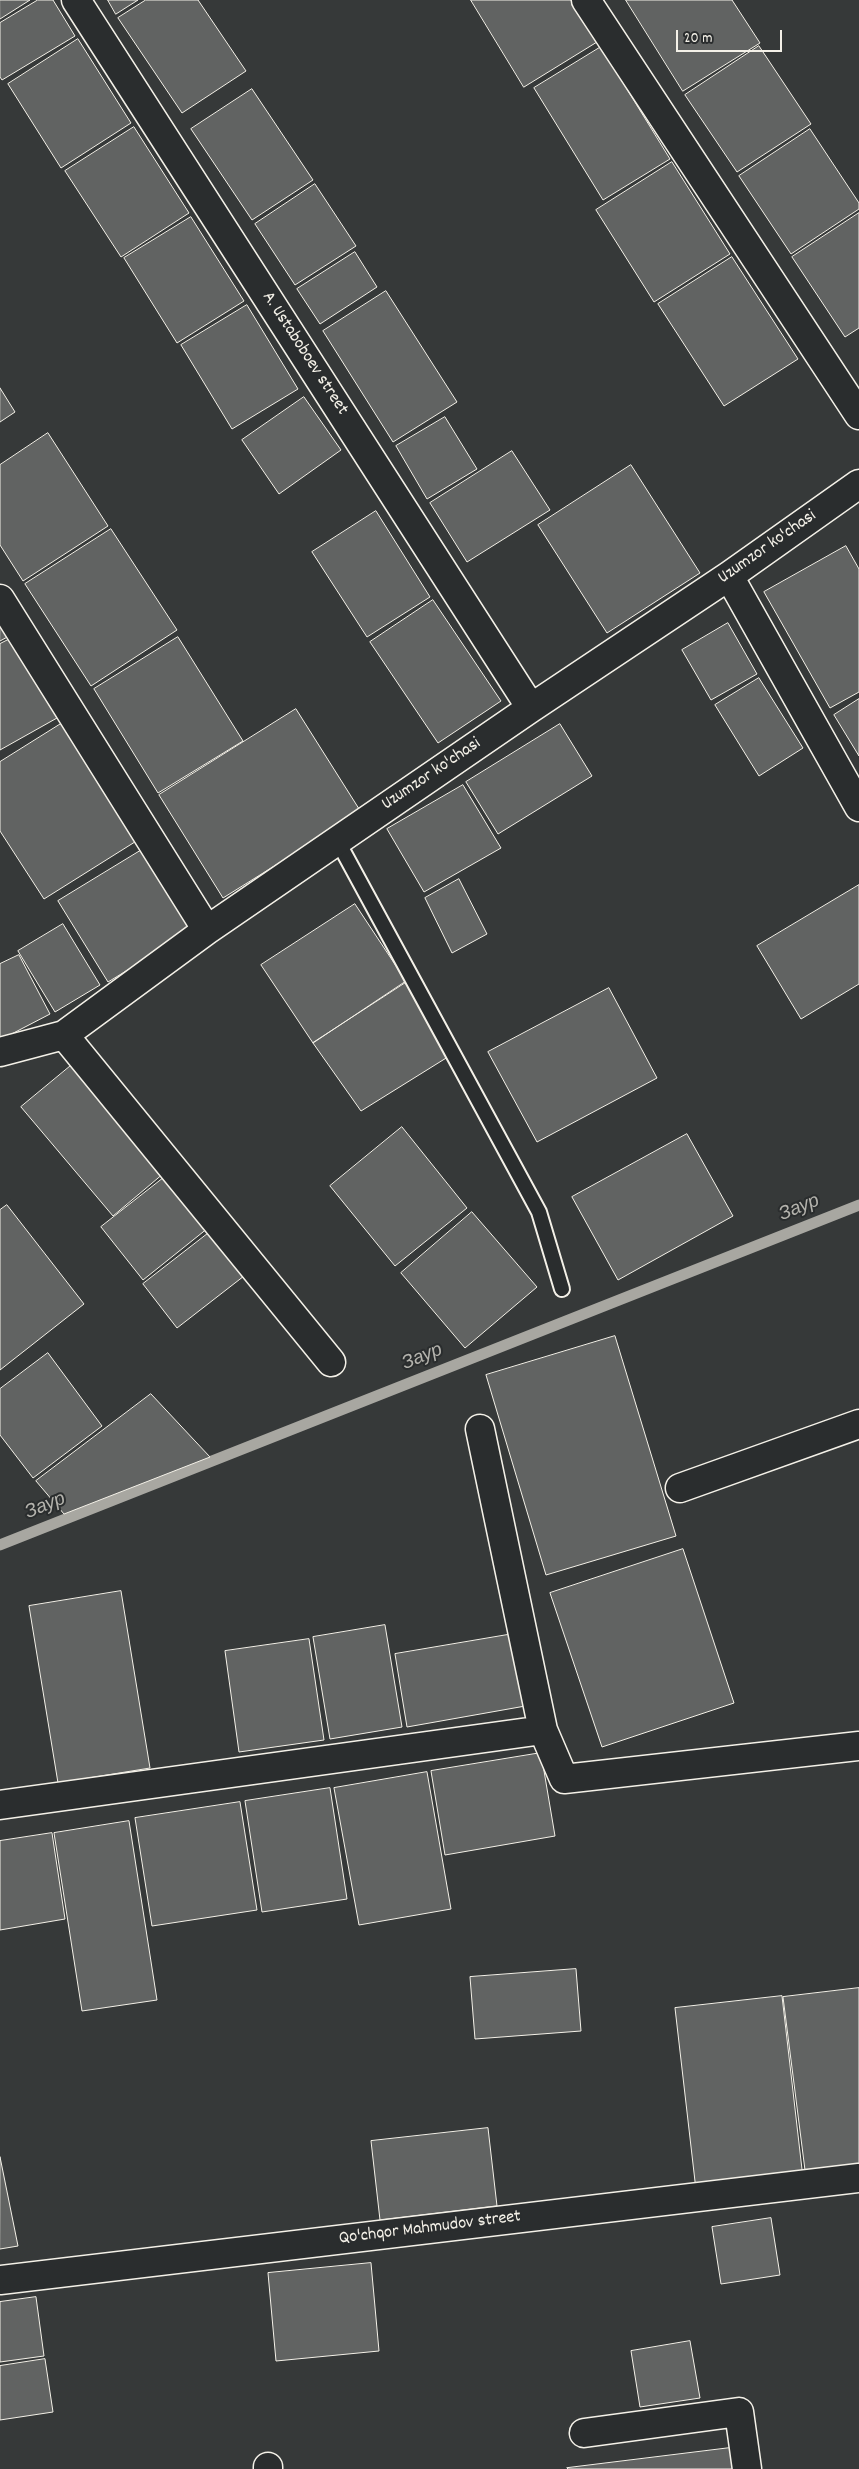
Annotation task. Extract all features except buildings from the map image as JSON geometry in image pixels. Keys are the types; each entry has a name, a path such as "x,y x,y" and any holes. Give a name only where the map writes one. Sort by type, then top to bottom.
{"street":[{"name":"A. Ustaboboev street","path":"76,0 531,708"},
{"path":"586,0 859,415"},
{"name":"Uzumzor ko'chasi","path":"0,1052 64,1035 207,930 531,708 728,576 859,484"},
{"path":"728,576 859,807"},
{"path":"0,599 207,930"},
{"path":"64,1035 331,1362"},
{"path":"680,1488 859,1424"},
{"path":"480,1429 543,1730 564,1779 859,1746"},
{"path":"0,1805 543,1730"},
{"name":"Qo'chqor Mahmudov street","path":"0,2280 859,2178"},
{"path":"584,2433 739,2412 747,2469"}],"lane":[{"path":"337,840 539,1212 562,1289"}],"waterway":[{"name":"Заур","path":"0,1545 859,1205"}]}
